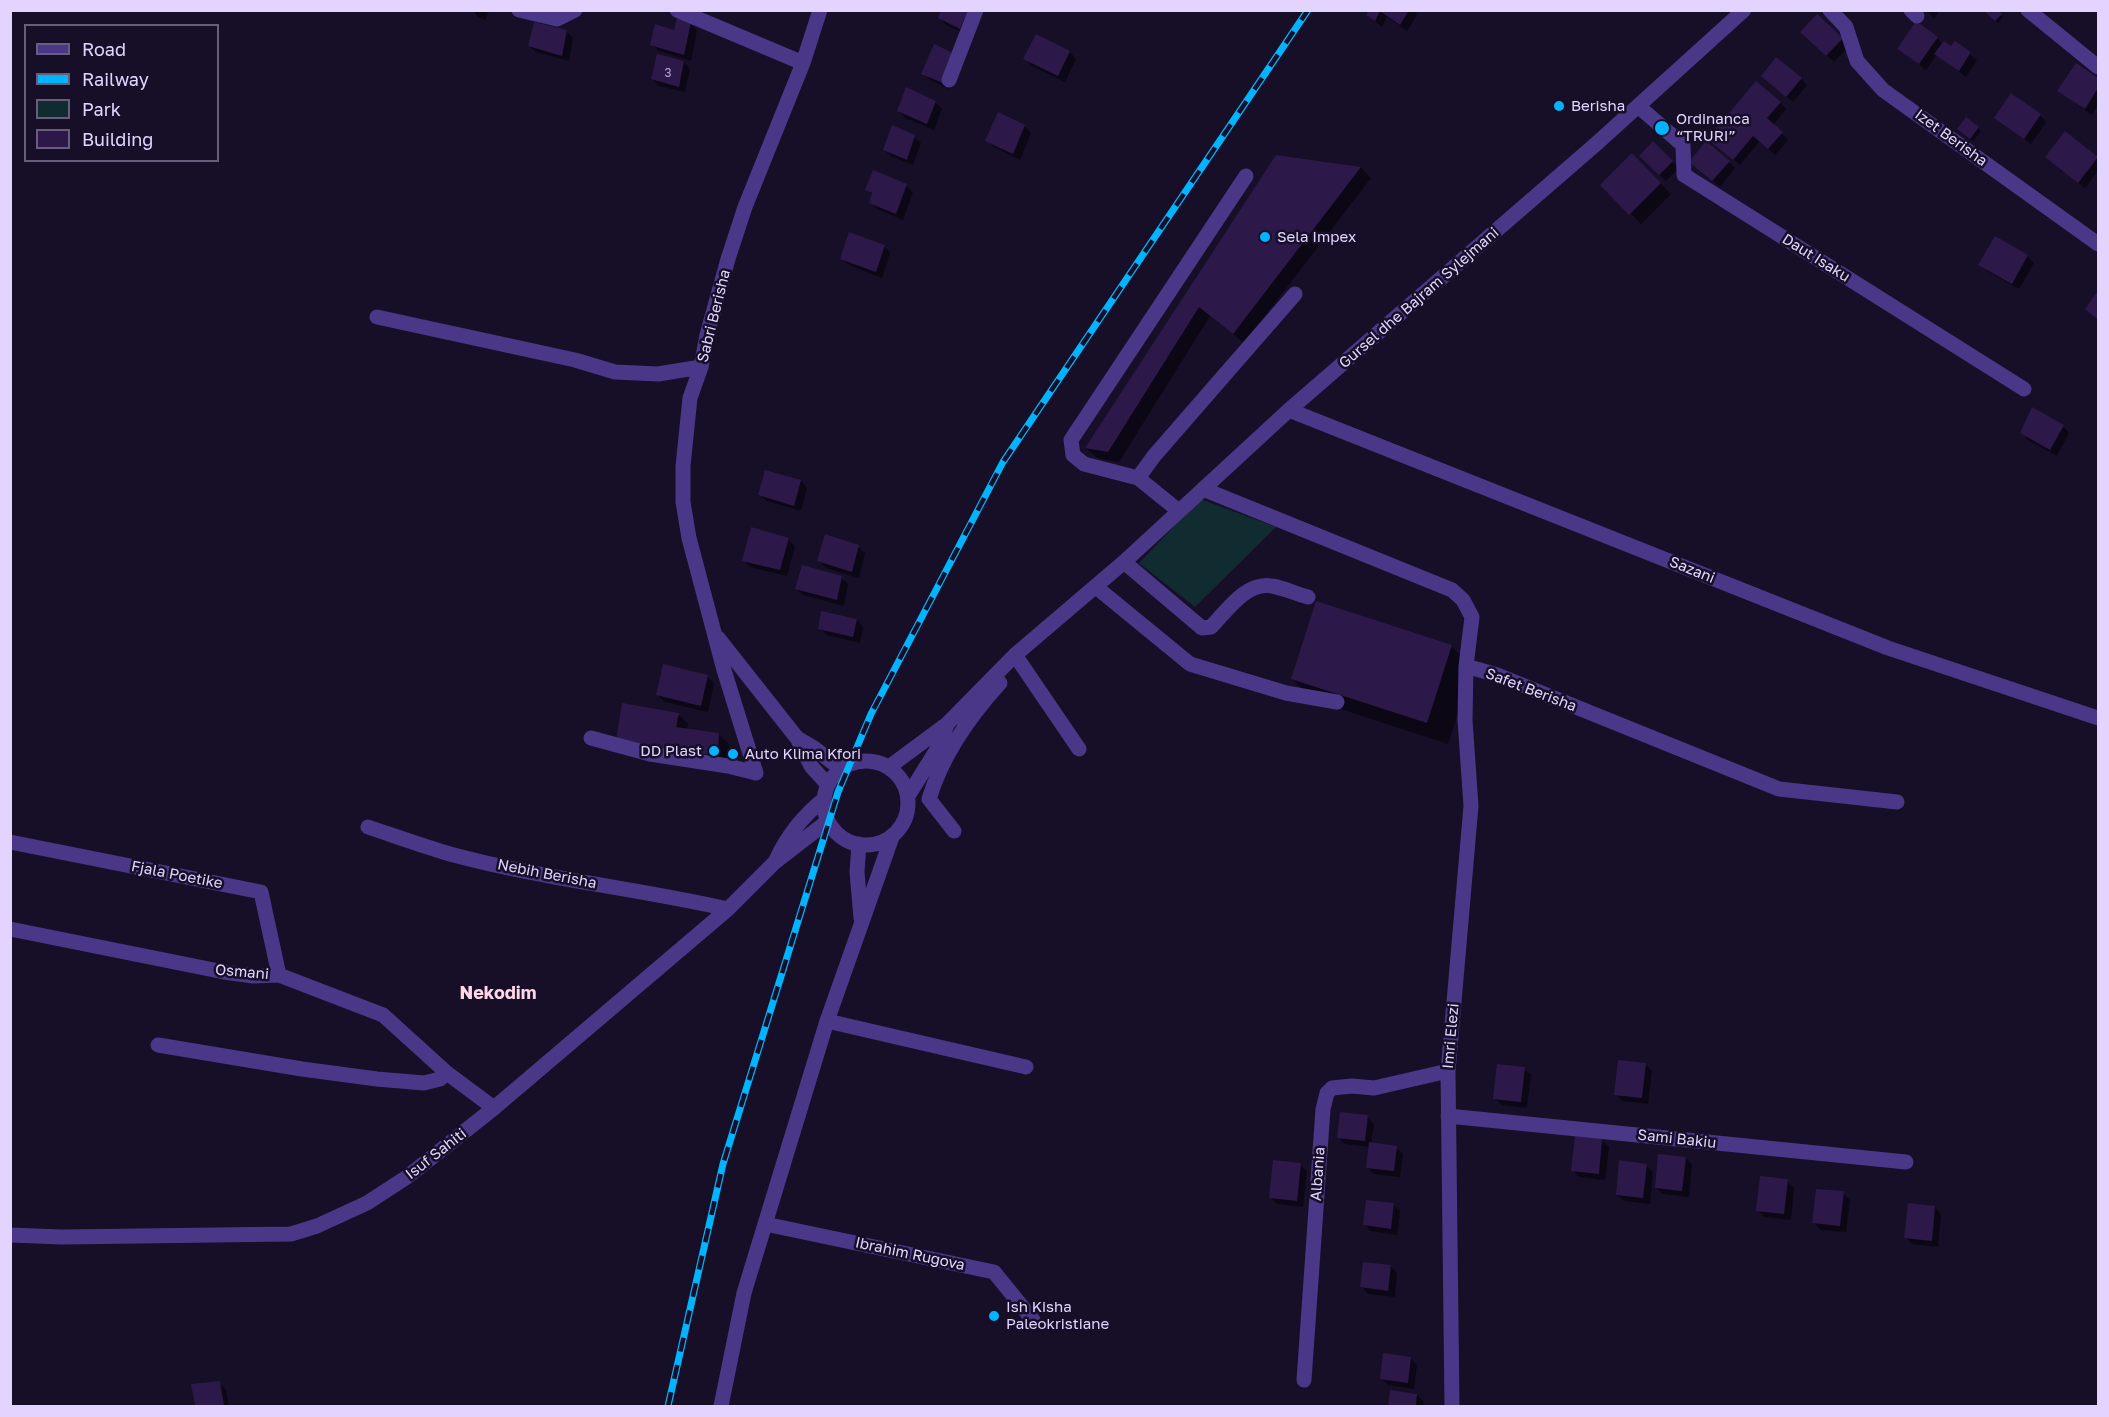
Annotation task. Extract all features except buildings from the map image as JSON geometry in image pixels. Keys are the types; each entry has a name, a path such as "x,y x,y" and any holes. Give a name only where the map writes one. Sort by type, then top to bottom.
{"street":[{"path":"519,10 557,19 574,10"},
{"path":"677,10 803,63"},
{"name":"Sabri Berisha","path":"591,738 650,754 728,766 756,773 714,634 689,538 683,502 683,466 690,398 701,367 710,324 745,207 803,63 820,10"},
{"path":"949,80 976,10"},
{"name":"Gursel dhe Bajram Sylejmani","path":"889,767 947,724 1289,410 1638,106 1744,10"},
{"name":"Izet Berisha","path":"1830,10 1846,27 1857,61 1883,90 2098,244"},
{"path":"2028,10 2098,67"},
{"name":"Daut Isaku","path":"1638,106 1683,145 1684,175 2024,389"},
{"path":"1179,511 1138,478 1084,464 1073,455 1071,440 1246,176"},
{"path":"1138,478 1154,456 1295,294"},
{"path":"377,317 575,360 615,372 658,374 701,367"},
{"name":"Sazani","path":"1289,410 1888,648 2098,718"},
{"name":"Safet Berisha","path":"1203,489 1452,590 1463,600 1472,617 1466,666 1497,675 1779,789 1896,802"},
{"path":"1124,562 1202,628 1211,627 1223,612 1252,590 1269,585 1308,597"},
{"path":"1096,587 1190,664 1286,693 1337,702"},
{"name":"Sabri Berisha","path":"714,634 797,738 826,792"},
{"path":"954,831 929,799 935,781 962,730 1017,658 1079,749"},
{"name":"Imri Elezi","path":"1452,1407 1448,1071 1471,806 1465,720 1466,666"},
{"name":"Gursel dhe Bajram Sylejmani","path":"908,796 936,751 947,724"},
{"name":"Sabri Berisha","path":"797,738 841,769"},
{"path":"721,1407 744,1293 827,1021 892,837 906,819 908,796 904,785 889,767 877,762 865,761 852,763 841,769 826,792 825,810 828,821 836,832 846,840 870,845 881,843 892,837"},
{"name":"Isuf Sahiti","path":"775,862 785,840 826,792"},
{"name":"Isuf Sahiti","path":"10,1235 62,1237 291,1234 317,1226 368,1203 407,1177 494,1108 728,909 775,862 828,821"},
{"name":"Nebih Berisha","path":"368,827 451,854 533,872 672,896 728,909"},
{"name":"Fjala Poetike","path":"10,842 261,892 279,975"},
{"path":"859,844 857,872 861,921"},
{"name":"Osmani","path":"10,929 224,972 253,976 279,975 383,1015 447,1073 494,1108"},
{"path":"827,1021 1026,1067"},
{"path":"158,1045 377,1079 424,1083 440,1079 447,1073"},
{"name":"Albania","path":"1304,1380 1323,1109 1327,1093 1332,1088 1352,1086 1374,1088 1448,1071"},
{"name":"Sami Bakiu","path":"1448,1116 1906,1162"},
{"name":"Ibrahim Rugova","path":"765,1224 994,1272 1033,1320"}],"green space":[{"path":"1200,499 1276,527 1195,607 1139,563"}],"railway":[{"path":"668,1406 723,1164 838,792 871,714 1003,462 1308,10"}],"place":[{"name":"Berisha","path":"1559,106"},
{"name":"Ordinanca “TRURI”","path":"1662,128"},
{"name":"Sela Impex","path":"1265,237"},
{"name":"DD Plast","path":"714,751"},
{"name":"Auto Klima Kfori","path":"733,754"},
{"name":"Ish Kisha Paleokristiane","path":"994,1316"}],"district":[{"name":"Nekodim","path":"498,993"}]}
